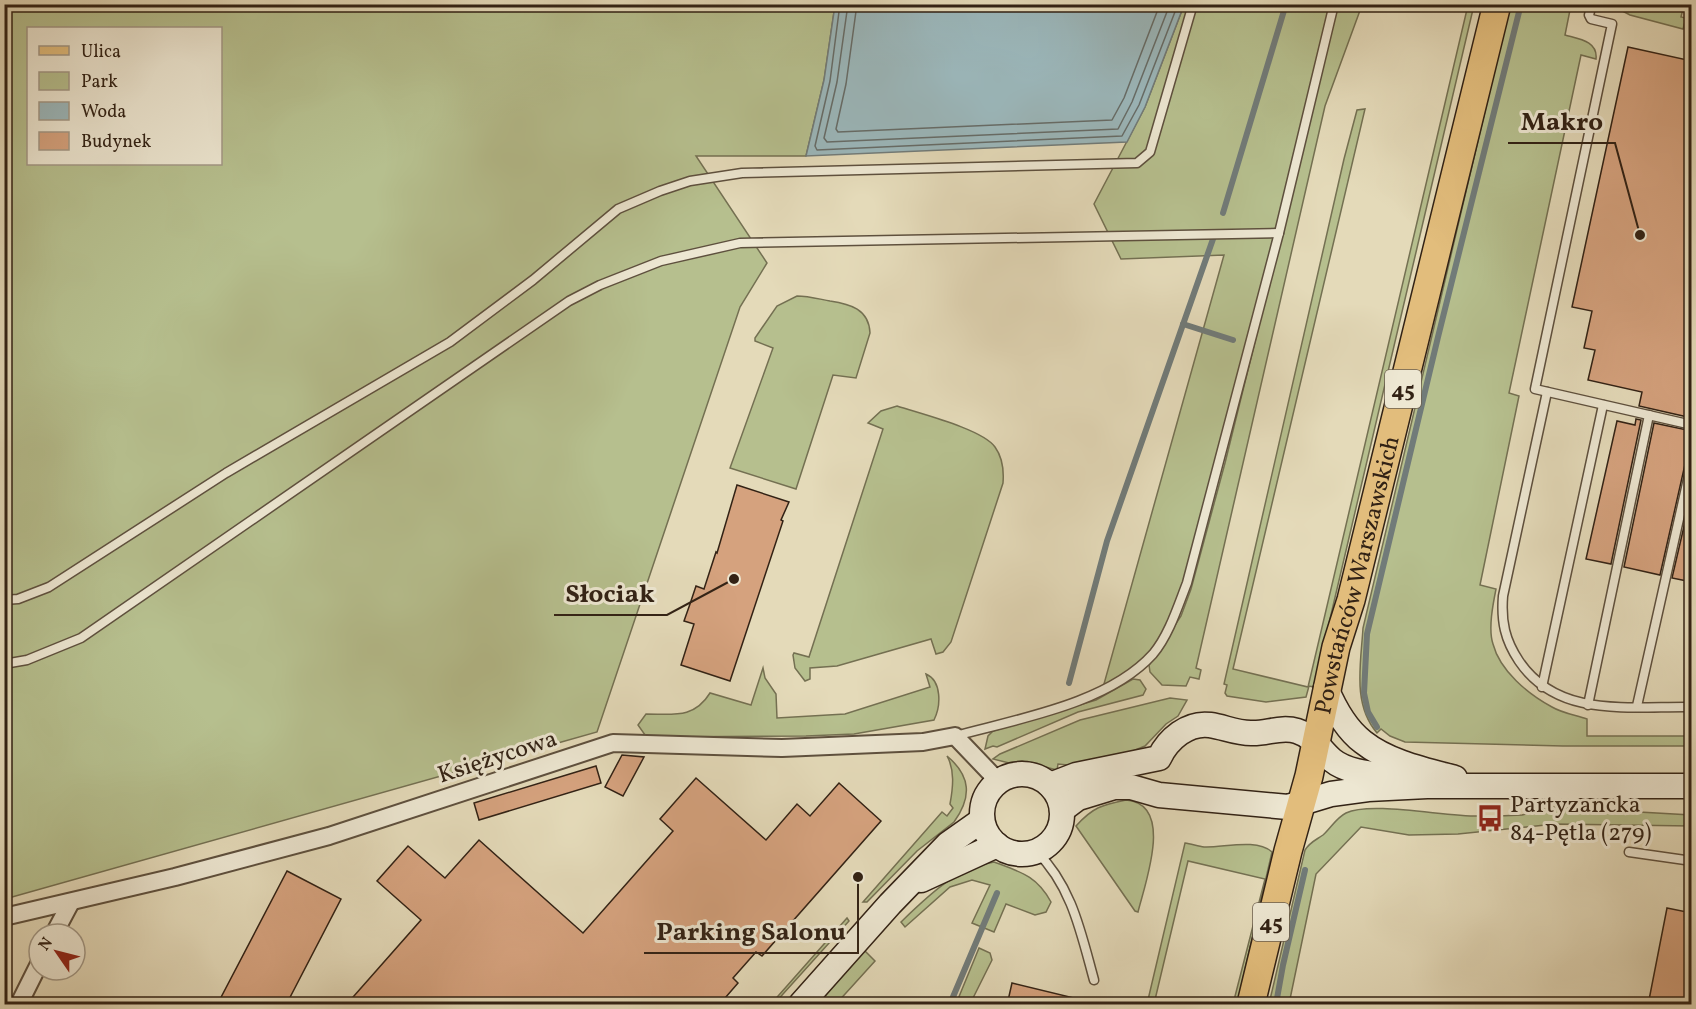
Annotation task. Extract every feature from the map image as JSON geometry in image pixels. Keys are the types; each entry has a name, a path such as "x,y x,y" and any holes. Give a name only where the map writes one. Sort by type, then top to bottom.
{"main road":[{"name":"Powstańców Warszawskich","path":"1251,1005 1288,851 1302,803 1324,751 1326,688 1351,600 1497,4"}],"street":[{"path":"1326,688 1332,702 1356,736 1365,743 1404,762 1483,787"},
{"path":"1050,785 1076,775 1159,758 1173,738 1182,732 1198,725 1209,725 1230,731 1250,733 1284,729 1295,731 1347,768 1400,777 1427,786"},
{"path":"955,736 998,781"},
{"name":"Księżycowa","path":"4,917 176,877 329,836 613,743 782,748 923,742 955,736"},
{"path":"1019,774 1030,774 1050,785 1062,810 1058,830 1053,839 1036,851 1016,853 997,845 990,838 982,820 982,809 990,789 998,781 1019,774"},
{"path":"1062,810 1078,798 1114,787 1131,787 1159,795 1288,807 1320,797 1368,789 1427,786 1692,786"},
{"path":"801,1005 890,903 948,844 982,820"},
{"path":"910,885 997,845"},
{"path":"60,922 71,902"},
{"path":"19,1005 30,982"}],"lane":[{"path":"4,600 18,599 49,587 226,473 450,342 533,280 618,209 660,191 690,181 742,173 1137,163 1150,152 1193,4"},
{"path":"955,736 1064,706 1102,691 1137,669 1154,652 1173,620 1187,584 1279,233 1334,4"},
{"path":"1592,4 1591,19 1612,24 1535,389 1692,425"},
{"path":"4,664 27,660 81,638 569,301 600,285 661,261 740,243 1279,233"},
{"path":"1547,392 1503,596 1502,619 1508,645 1532,679 1565,699 1588,705 1690,706 1692,697"},
{"path":"1542,687 1603,405"},
{"path":"1588,705 1649,415"},
{"path":"1637,706 1692,461"},
{"path":"1036,851 1058,876 1073,907 1094,980"},
{"path":"1629,852 1692,861"}],"green space":[{"path":"5,5 835,5 824,80 806,156 696,156 767,263 740,307 597,732 5,899"},
{"path":"1184,5 1330,5 1279,233 1187,584 1154,652 1102,691 1224,255 1121,259 1094,204 1145,107"},
{"path":"1338,5 1362,5 1325,106 1196,668 1201,670 1199,679 1190,677 1186,686 1162,685 1150,672 1149,665 1181,616 1191,589 1225,463"},
{"path":"1468,5 1474,5 1314,687 1309,686 1306,697 1266,702 1227,696 1225,693 1227,685 1224,684 1344,159 1357,110 1365,109 1233,669 1308,687"},
{"path":"1510,5 1571,5 1565,35 1591,45 1596,53 1596,59 1581,55 1509,393 1519,396 1480,585 1496,589 1491,624 1493,644 1502,663 1516,681 1556,709 1587,719 1587,736 1691,736 1691,746 1405,742 1390,736 1381,729 1377,733 1364,709 1360,683 1363,628"},
{"path":"1611,5 1684,5 1681,17 1686,18 1683,29 1630,15"},
{"path":"797,296 837,302 857,309 866,318 870,333 856,378 833,375 796,489 730,468 773,348 755,341 755,338 777,306"},
{"path":"897,406 978,434 988,440 1000,455 1003,483 951,642 943,652 936,654 931,639 837,666 810,668 810,679 805,681 795,668 793,655 794,653 809,657 883,429 868,423 881,411"},
{"path":"763,668 765,678 776,694 777,718 845,714 930,687 926,674 935,682 939,694 938,708 934,720 854,734 650,737 645,735 638,725 646,714 674,714 690,711 704,701 710,693 751,705"},
{"path":"1133,679 1140,680 1146,689 1143,695 1078,712 997,747 985,749 988,736 993,731 1096,700"},
{"path":"1170,698 1187,700 1178,716 1166,724 1145,746 1128,753 1068,765 1058,764 1057,770 1022,761 1009,763 993,759 1080,720"},
{"path":"947,756 965,779 966,795 960,813 954,822 917,851 867,902 863,902 942,812 947,816 953,808 950,804 952,773"},
{"path":"1126,800 1141,805 1150,815 1153,830 1150,865 1138,912 1135,911 1076,826 1098,808"},
{"path":"1552,807 1691,815 1691,826 1555,824 1458,834 1409,835 1361,827 1316,874 1289,1004 1269,1004 1305,850 1342,815 1358,810 1391,809 1480,816 1480,821 1498,821 1499,816 1522,815"},
{"path":"1185,843 1204,847 1257,845 1272,852 1237,1004 1233,1004 1265,879 1188,861 1154,1004 1147,1004"},
{"path":"994,862 1020,872 1040,886 1051,902 1046,912 1035,915 1006,904 994,932 972,923 990,885 972,880 950,887 905,927 901,922 943,884 967,870"},
{"path":"847,918 849,921 774,1004 771,1004"},
{"path":"979,948 990,953 992,960 970,1004 956,1004"},
{"path":"864,950 875,961 836,1004 816,1004"}],"water":[{"path":"835,4 1184,5 1145,107 1127,142 806,156 824,80"}],"building":[{"path":"1628,47 1692,61 1692,418 1639,406 1642,392 1588,380 1595,350 1584,348 1592,311 1572,307"},
{"path":"1636,419 1641,420 1611,564 1586,559 1617,421 1635,425"},
{"path":"1654,423 1692,431 1692,455 1686,460 1660,575 1624,567"},
{"path":"737,485 789,502 781,520 783,521 730,681 681,665 694,624 684,621 696,586 704,589"},
{"path":"1692,492 1692,582 1672,578"},
{"path":"622,755 644,757 623,796 605,787"},
{"path":"596,766 601,783 479,820 474,803"},
{"path":"696,778 766,840 797,804 810,816 839,783 881,821 762,956 756,952 733,978 738,983 719,1005 346,1005 421,920 377,881 408,846 445,878 479,840 583,933 673,831 660,819"},
{"path":"287,871 341,899 286,1005 217,1005"},
{"path":"1667,908 1692,913 1692,1005 1648,1005"},
{"path":"1012,983 1074,998 1073,1005 1007,1005"}],"waterway":[{"path":"1223,213 1286,4"},
{"path":"1377,727 1368,712 1364,693 1367,634 1521,4"},
{"path":"1069,683 1107,541 1213,239"},
{"path":"1183,324 1233,340"},
{"path":"1276,1004 1305,870"},
{"path":"950,1004 997,893"}],"place":[{"name":"Makro","path":"1640,235"},
{"name":"Słociak","path":"734,579"},
{"name":"Partyzancka 84-Pętla (279)","path":"1490,818"},
{"name":"Parking Salonu","path":"858,877"}]}
